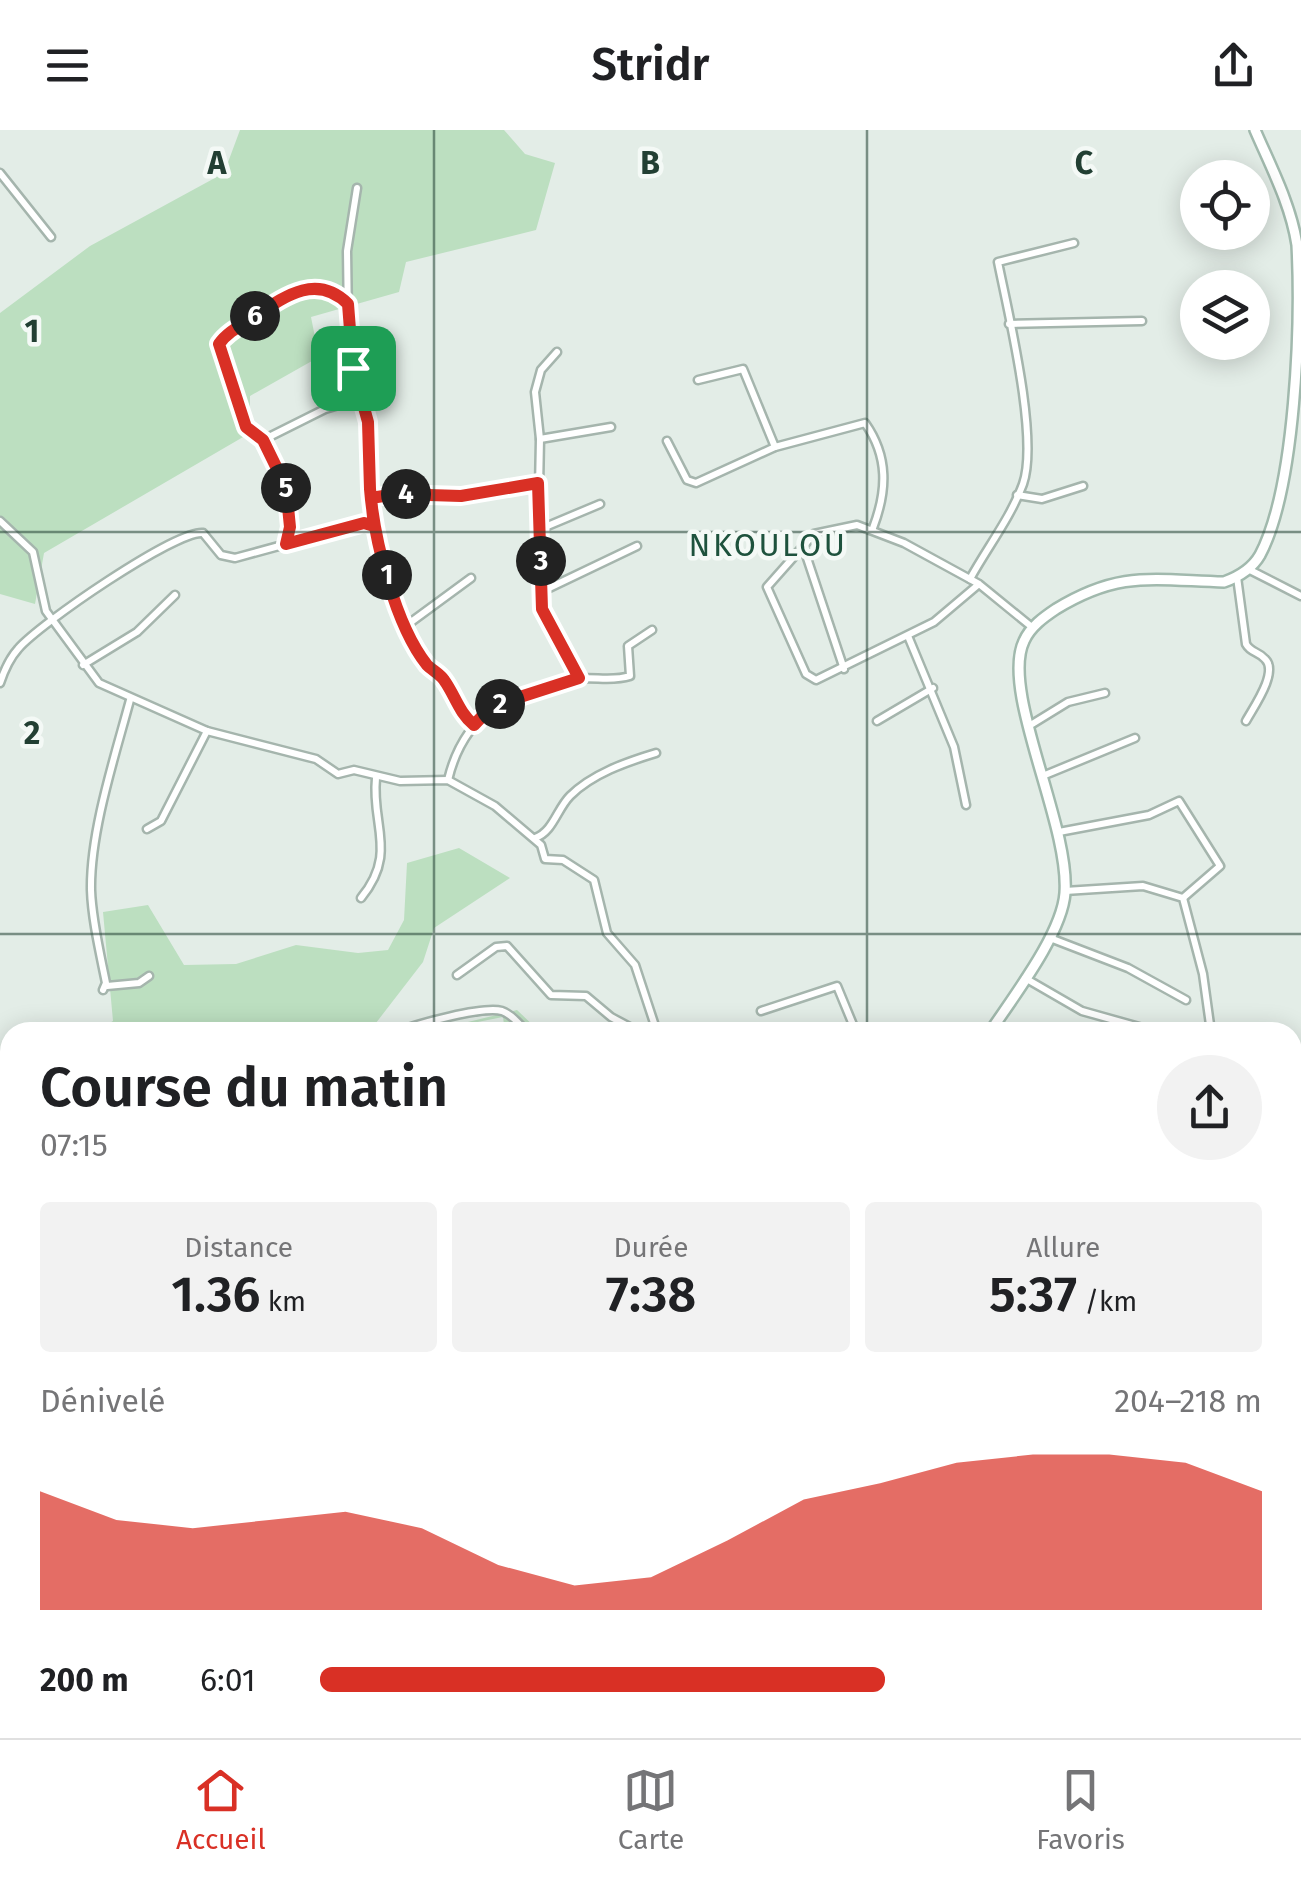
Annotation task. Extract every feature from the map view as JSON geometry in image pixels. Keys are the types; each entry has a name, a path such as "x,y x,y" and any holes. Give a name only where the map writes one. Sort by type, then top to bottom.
{"street":[{"path":"998,1022 1049,938 1065,891 1058,832 1018,670 1024,641 1033,628 1060,606 1111,581 1224,582 1238,577 1259,557 1277,508 1290,455 1298,338 1297,244 1286,204 1256,130"},
{"path":"0,173 50,237"},
{"path":"357,188 346,251 350,348 368,422 374,526 390,584 428,666 443,678 474,725"},
{"path":"970,579 1016,495 1027,462 999,259 1074,243"},
{"path":"286,544 290,527 286,487 263,440 246,427 219,344 295,290 330,292 348,304"},
{"path":"1009,324 1142,321"},
{"path":"556,352 536,382 540,439 538,530 544,618 573,660 579,678"},
{"path":"698,380 742,369 775,447"},
{"path":"263,440 325,409 362,398"},
{"path":"667,441 688,480 696,483 775,447 865,423 882,462 885,485 873,528"},
{"path":"540,439 611,428"},
{"path":"1290,455 1301,457"},
{"path":"371,498 396,494 461,496 538,483"},
{"path":"1016,495 1042,499 1083,486"},
{"path":"538,530 600,504"},
{"path":"0,521 19,534 33,552 44,604 52,621 99,683 207,731 316,758 338,774 360,771 376,778 448,780 488,800 534,838 545,859 563,860 594,880 608,933 635,966 654,1022"},
{"path":"0,683 19,648 82,596 188,534 202,533 228,558 364,523 374,526"},
{"path":"979,584 934,622 824,679 810,679 768,594 772,578 824,529 873,528 979,584 1033,628"},
{"path":"545,590 637,546"},
{"path":"802,546 844,668"},
{"path":"1248,569 1301,596"},
{"path":"1238,577 1248,650 1267,660 1269,668 1262,692 1246,720"},
{"path":"407,624 471,578"},
{"path":"84,666 137,632 175,595"},
{"path":"448,780 474,725 492,706 579,678 630,676 628,646 652,630"},
{"path":"908,636 933,688 954,747 966,805"},
{"path":"877,721 933,688"},
{"path":"1029,726 1068,702 1105,693"},
{"path":"130,700 118,756 107,776 91,887 105,988 139,983 150,976"},
{"path":"147,829 161,821 207,731"},
{"path":"1045,775 1135,738"},
{"path":"534,838 546,834 557,811 576,790 606,771 656,754"},
{"path":"361,898 376,879 382,858 376,778"},
{"path":"1058,832 1149,815 1179,801 1220,866 1183,898"},
{"path":"1065,891 1143,886 1183,898"},
{"path":"1183,898 1204,974 1210,1022"},
{"path":"1049,938 1128,968 1186,1000"},
{"path":"457,975 496,948 507,946 551,996 586,996 620,1022"},
{"path":"1024,977 1070,1006 1124,1022"},
{"path":"762,1011 837,986 852,1022"},
{"path":"428,1022 497,1010 517,1022"}],"green space":[{"path":"240,130 504,130 525,154 555,163 536,230 406,262 399,292 311,317 319,357 250,396 250,433 44,553 35,604 0,594 0,313 90,246 224,173"},
{"path":"459,848 510,878 434,928 423,962 377,1022 111,1022 103,912 148,905 184,965 236,964 296,945 358,953 388,950 404,920 407,863"},
{"path":"517,1010 530,1022 504,1022 503,1017 468,1022"}],"district":[{"name":"NKOULOU","path":"768,545"}],"route":[{"path":"353,368 348,304 330,292 309,289 282,295 219,344 219,354 246,427 263,440 282,475 290,510 286,544 364,523 374,526 371,498 396,494 461,496 538,483 538,537 545,590 542,609 579,678 515,696 484,711 474,725 468,721 443,678 428,666 390,584 374,526 370,489 367,413 353,368"}]}
